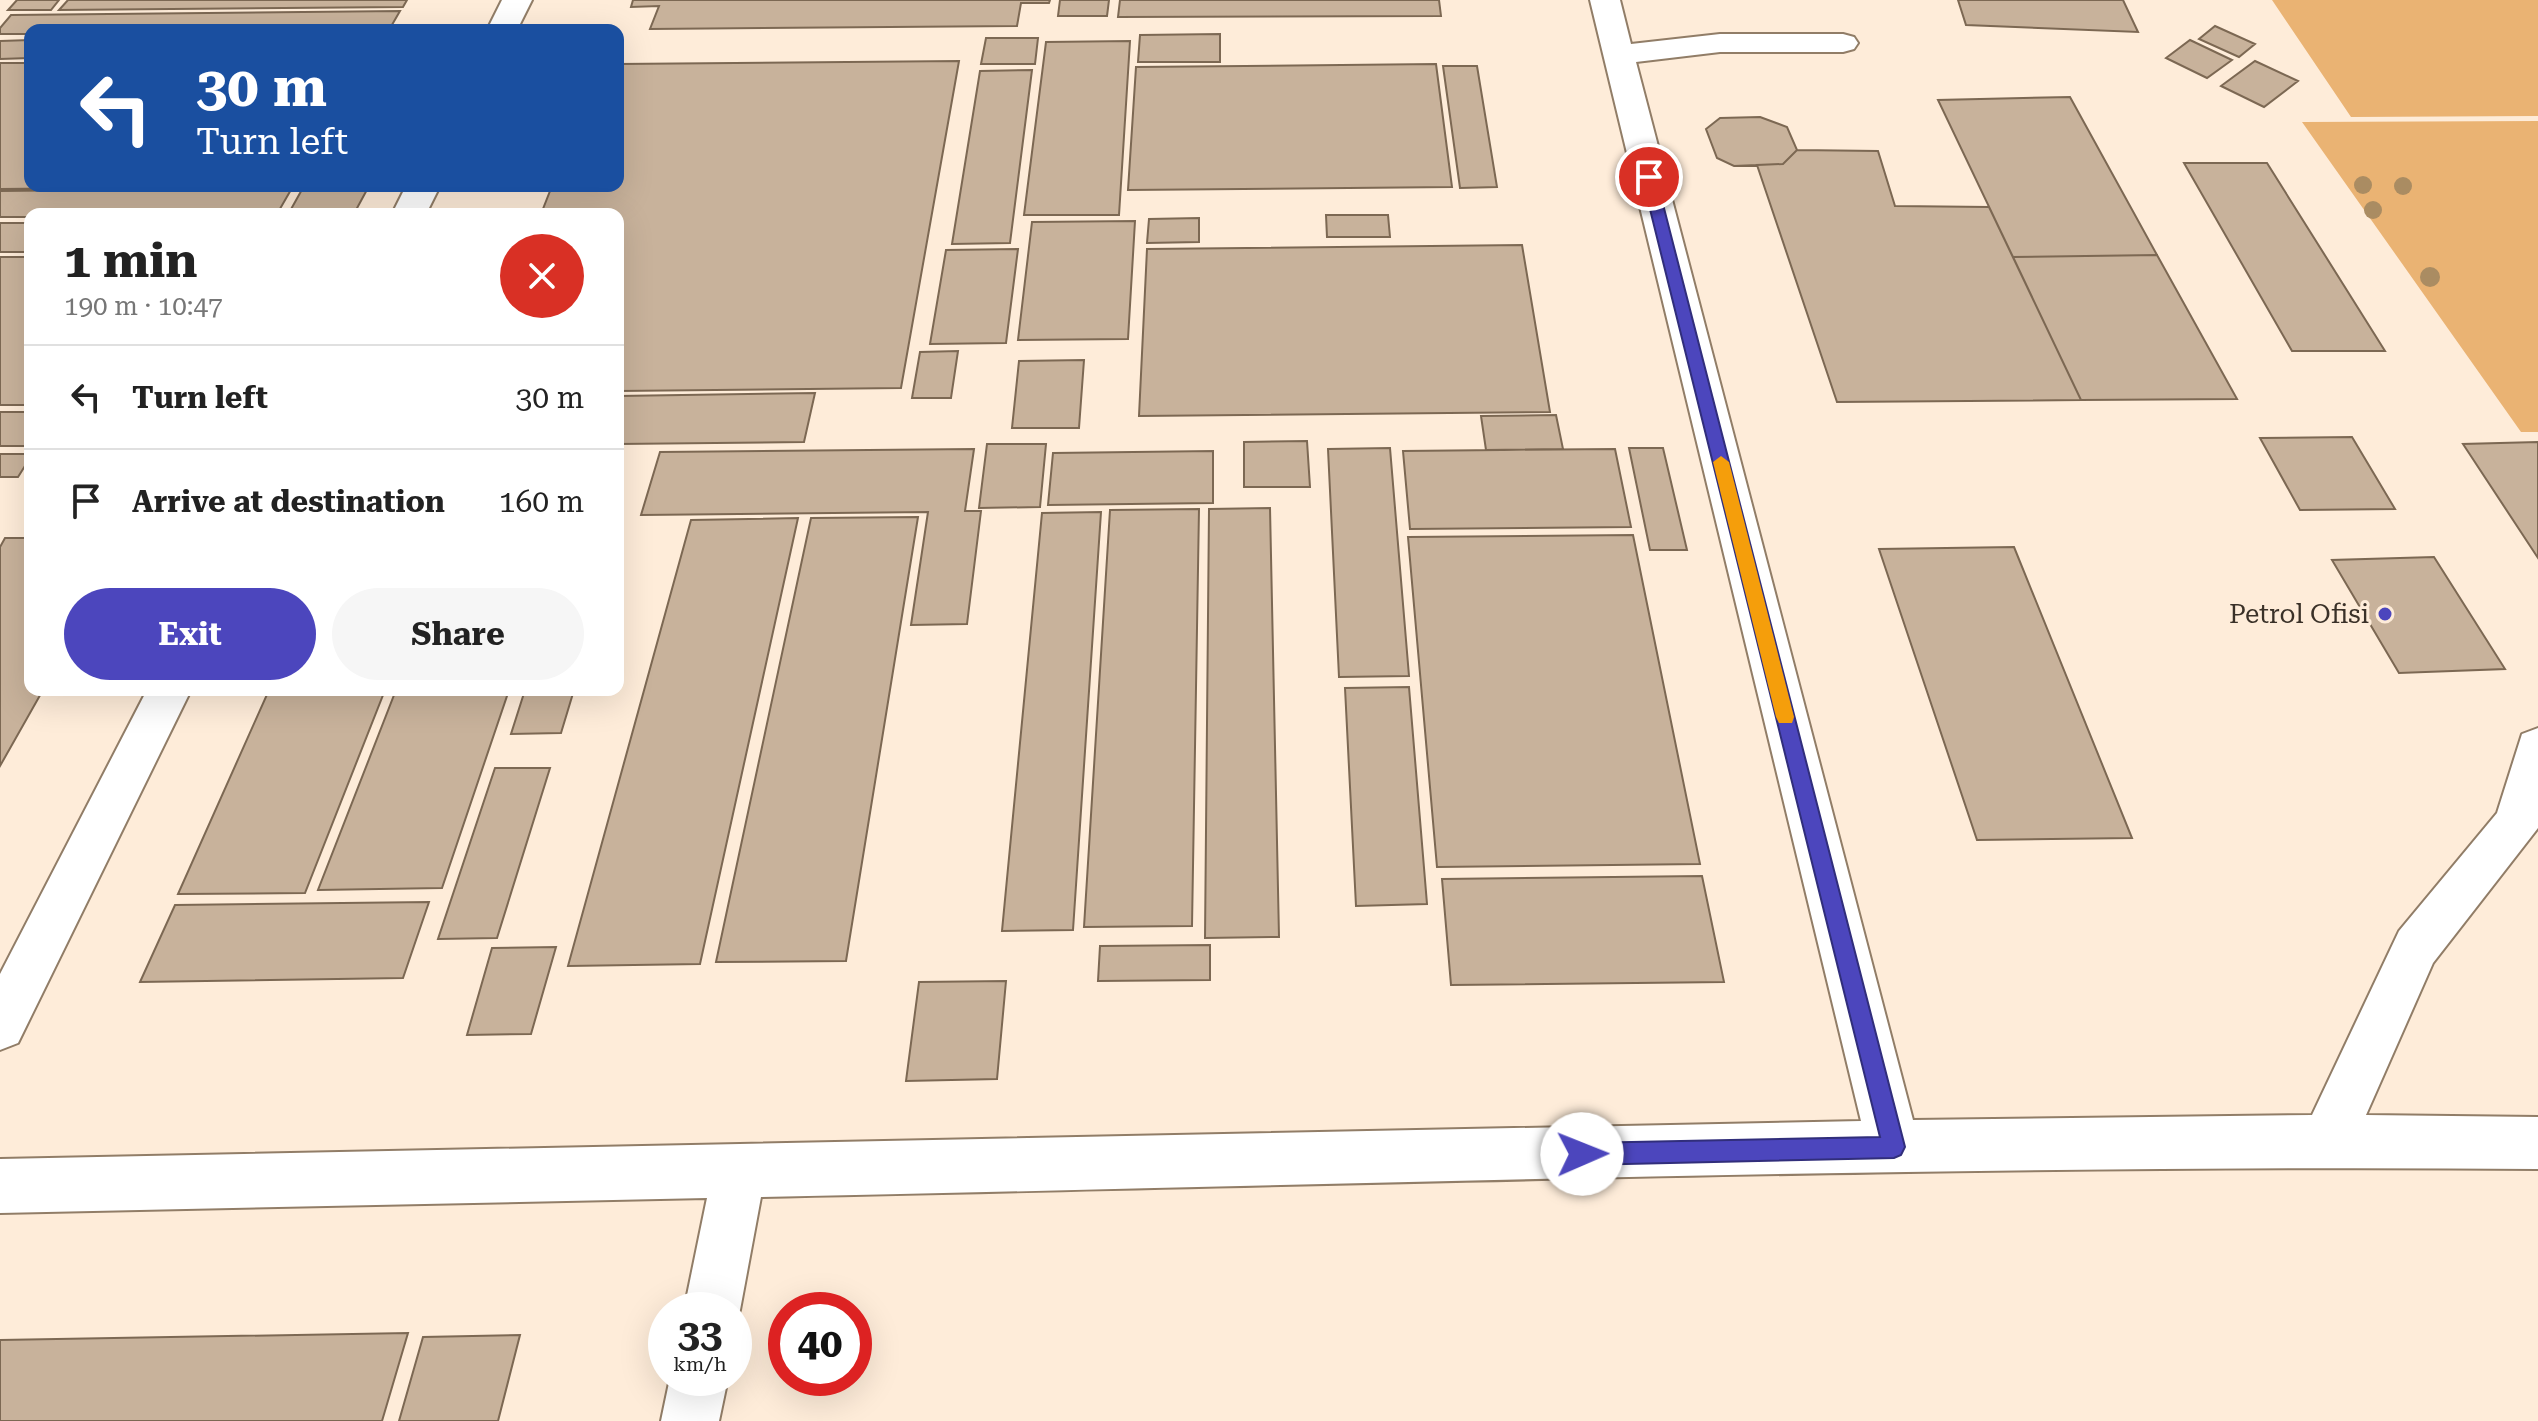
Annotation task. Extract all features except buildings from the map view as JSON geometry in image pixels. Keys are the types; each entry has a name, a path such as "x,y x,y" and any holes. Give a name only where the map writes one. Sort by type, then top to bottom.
{"street":[{"path":"505,24 517,0"},
{"path":"1605,0 1894,1147"},
{"path":"1619,55 1720,43 1843,43"},
{"path":"0,1026 166,696"},
{"path":"2327,1141 2416,947 2527,835 2538,747"},
{"path":"0,1186 1894,1147 2327,1141 2538,1143"},
{"path":"715,1292 739,1171"},
{"path":"690,1421 695,1396"}],"shaded area":[{"path":"2272,0 2538,0 2538,116 2351,117"},
{"path":"2538,121 2538,432 2521,432 2302,122"}],"slow traffic":[{"path":"1721,462 1785,717"}],"place":[{"name":"Petrol Ofisi","path":"2385,614"}],"route":[{"path":"1582,1154 1894,1147 1649,177"}]}
